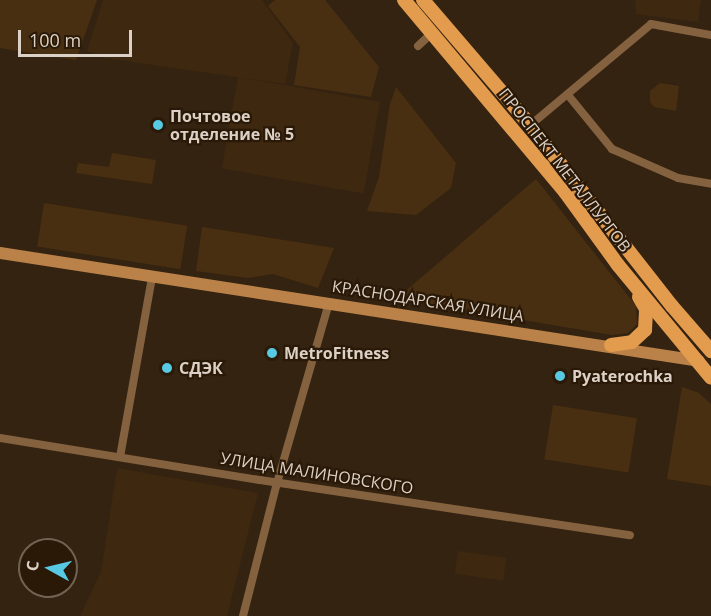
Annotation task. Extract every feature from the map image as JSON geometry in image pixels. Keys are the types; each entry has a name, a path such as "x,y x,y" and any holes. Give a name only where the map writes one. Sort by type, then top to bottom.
{"main road":[{"name":"ПРОСПЕКТ МЕТАЛЛУРГОВ","path":"404,0 518,135 618,265 711,378"},
{"name":"ПРОСПЕКТ МЕТАЛЛУРГОВ","path":"423,0 530,125 672,306 711,351"},
{"name":"КРАСНОДАРСКАЯ УЛИЦА","path":"0,253 152,278 611,345 699,361"},
{"path":"611,345 632,342 638,338 647,321 646,309 618,265"},
{"path":"699,361 711,351"}],"street":[{"path":"518,135 651,24 711,35"},
{"path":"418,46 432,33"},
{"path":"568,95 612,149 678,178 711,184"},
{"path":"120,457 152,278"},
{"path":"243,616 277,483 329,303"},
{"name":"УЛИЦА МАЛИНОВСКОГО","path":"0,438 277,483 630,535"}],"shaded area":[{"path":"0,0 97,0 76,60 0,48"},
{"path":"103,0 262,0 293,43 285,84 104,58 87,51"},
{"path":"275,0 325,0 379,67 371,97 294,85 300,47 268,6"},
{"path":"635,0 701,0 698,22 636,14"},
{"path":"238,77 380,102 364,194 222,169"},
{"path":"660,83 679,86 676,111 654,107 650,102 650,91"},
{"path":"396,87 456,163 451,188 416,215 367,211 379,177 390,104"},
{"path":"112,153 156,160 152,184 76,173 78,163 109,167"},
{"path":"536,179 636,306 637,324 628,333 612,335 423,303 402,294"},
{"path":"44,203 187,226 180,269 37,246"},
{"path":"202,227 334,248 318,288 273,274 248,278 196,271"},
{"path":"682,387 699,393 711,404 711,486 667,479"},
{"path":"553,405 637,418 628,473 544,459"},
{"path":"117,468 258,493 227,616 80,616 101,572"},
{"path":"458,551 507,558 503,581 455,574"}],"place":[{"name":"Почтовое отделение № 5","path":"158,125"},
{"name":"MetroFitness","path":"272,353"},
{"name":"СДЭК","path":"167,368"},
{"name":"Pyaterochka","path":"560,376"}]}
